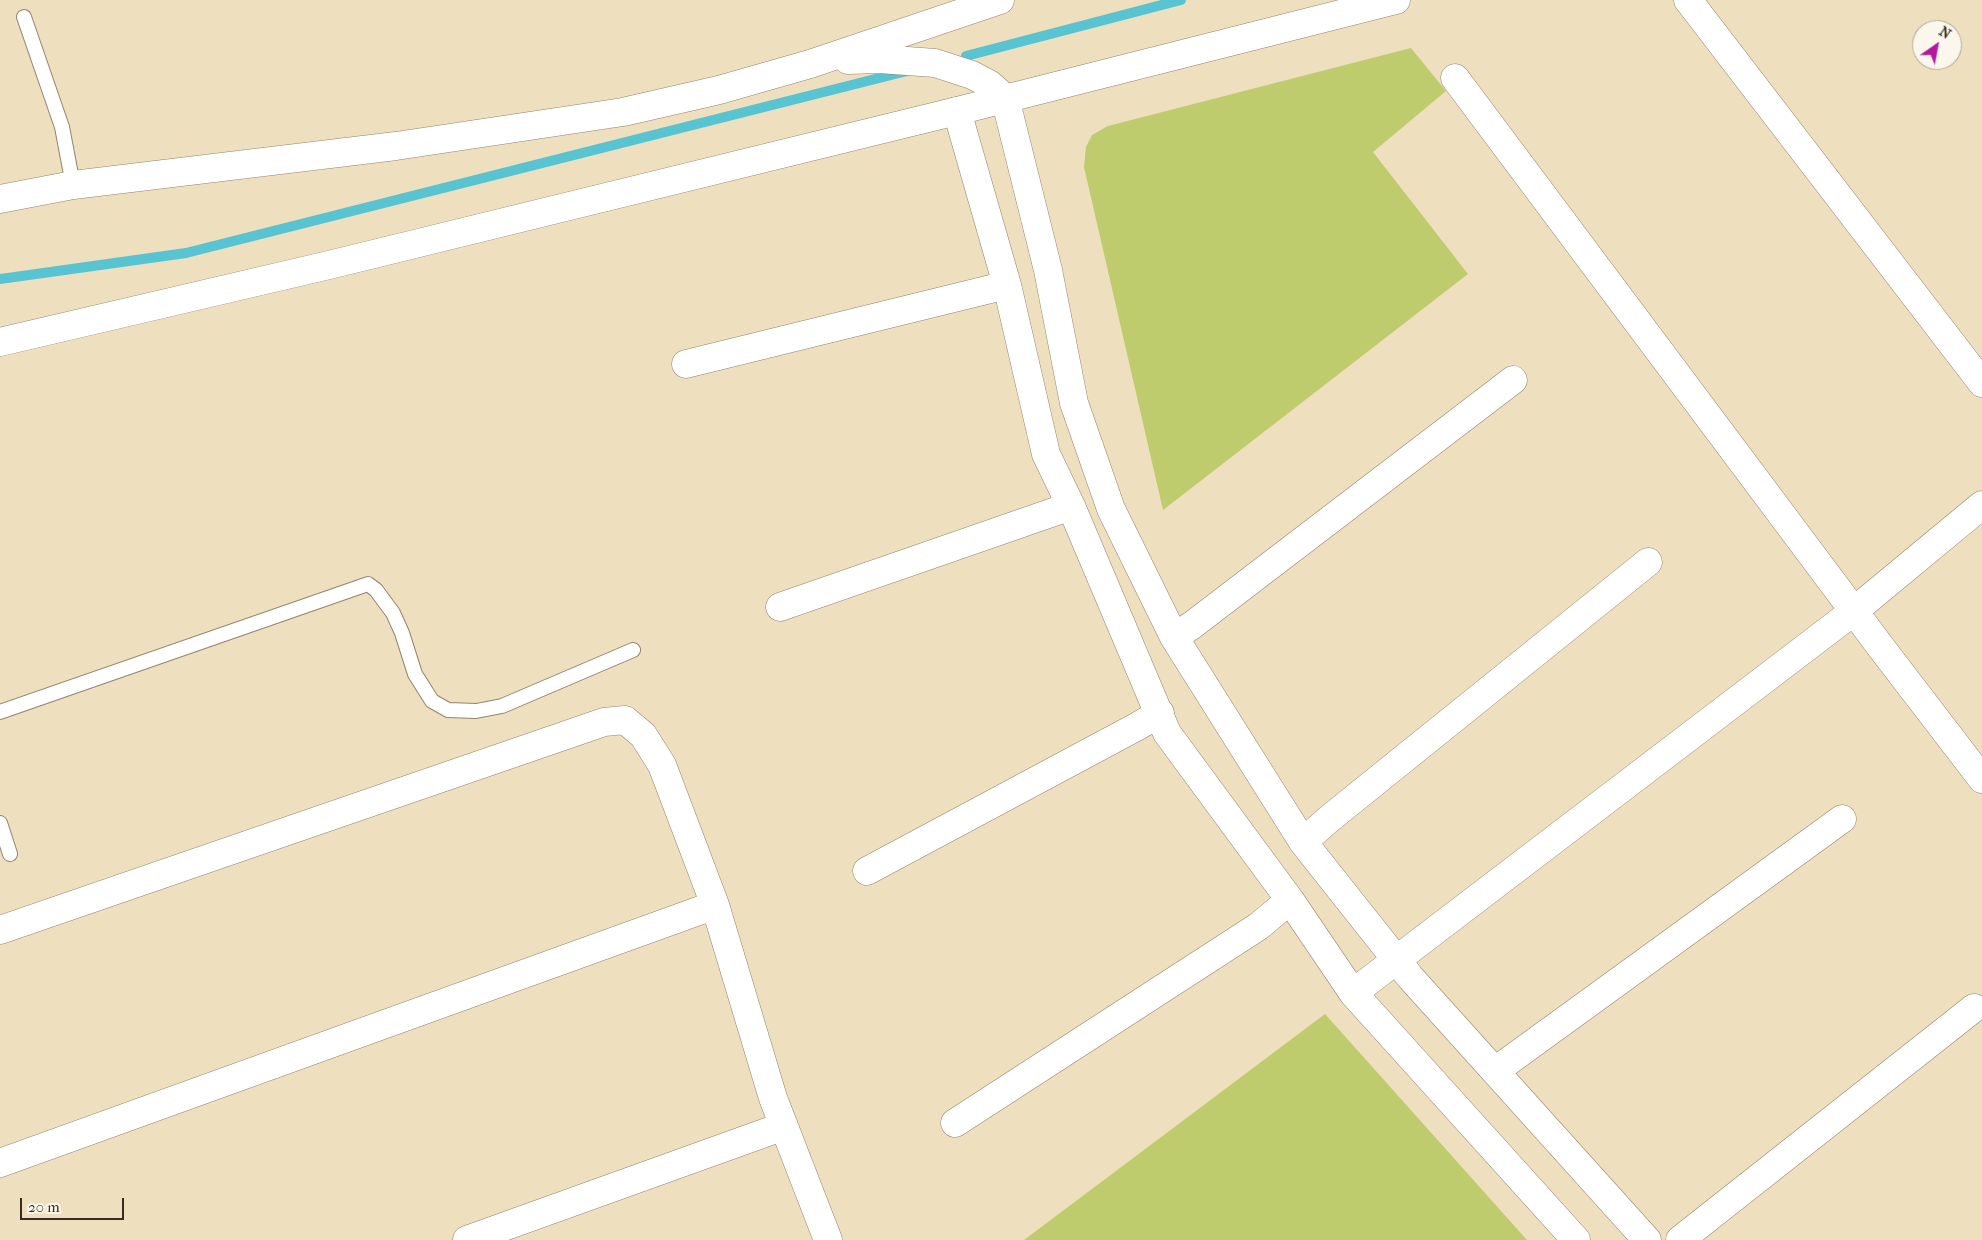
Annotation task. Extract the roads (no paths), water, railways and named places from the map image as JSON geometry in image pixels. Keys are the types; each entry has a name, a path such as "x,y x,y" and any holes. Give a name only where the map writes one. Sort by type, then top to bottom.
{"street":[{"path":"0,342 329,265 957,111 1396,0"},
{"path":"1688,0 1982,383"},
{"path":"0,199 73,185 396,146 622,112 719,90 810,64 992,1"},
{"path":"810,64 879,59 935,64 972,75 990,84 1005,98 1048,270 1074,403 1111,510 1174,637 1303,842 1395,959 1647,1240"},
{"path":"1455,78 1982,779"},
{"path":"957,111 1007,285 1046,454 1071,506 1160,713 1166,733 1290,900 1353,993 1576,1240"},
{"path":"686,364 1007,285"},
{"path":"1174,637 1191,626 1513,380"},
{"path":"1353,993 1395,959 1854,611 1982,505"},
{"path":"780,607 1071,506"},
{"path":"1303,842 1336,813 1648,562"},
{"path":"867,870 1160,713"},
{"path":"0,930 604,722 626,720 643,735 662,766 715,905 773,1098 828,1240"},
{"path":"1495,1071 1842,819"},
{"path":"955,1123 1260,926 1290,900"},
{"path":"0,1163 715,905"},
{"path":"1680,1240 1974,1008"},
{"path":"467,1240 784,1126"}],"lane":[{"path":"24,17 62,127 73,185"},
{"path":"0,712 368,584 376,590 393,613 402,632 419,681 432,700 448,710 476,711 502,706 633,650"},
{"path":"0,823 10,854"}],"waterway":[{"path":"966,56 1181,0"},
{"path":"0,279 186,253 907,71"}]}
